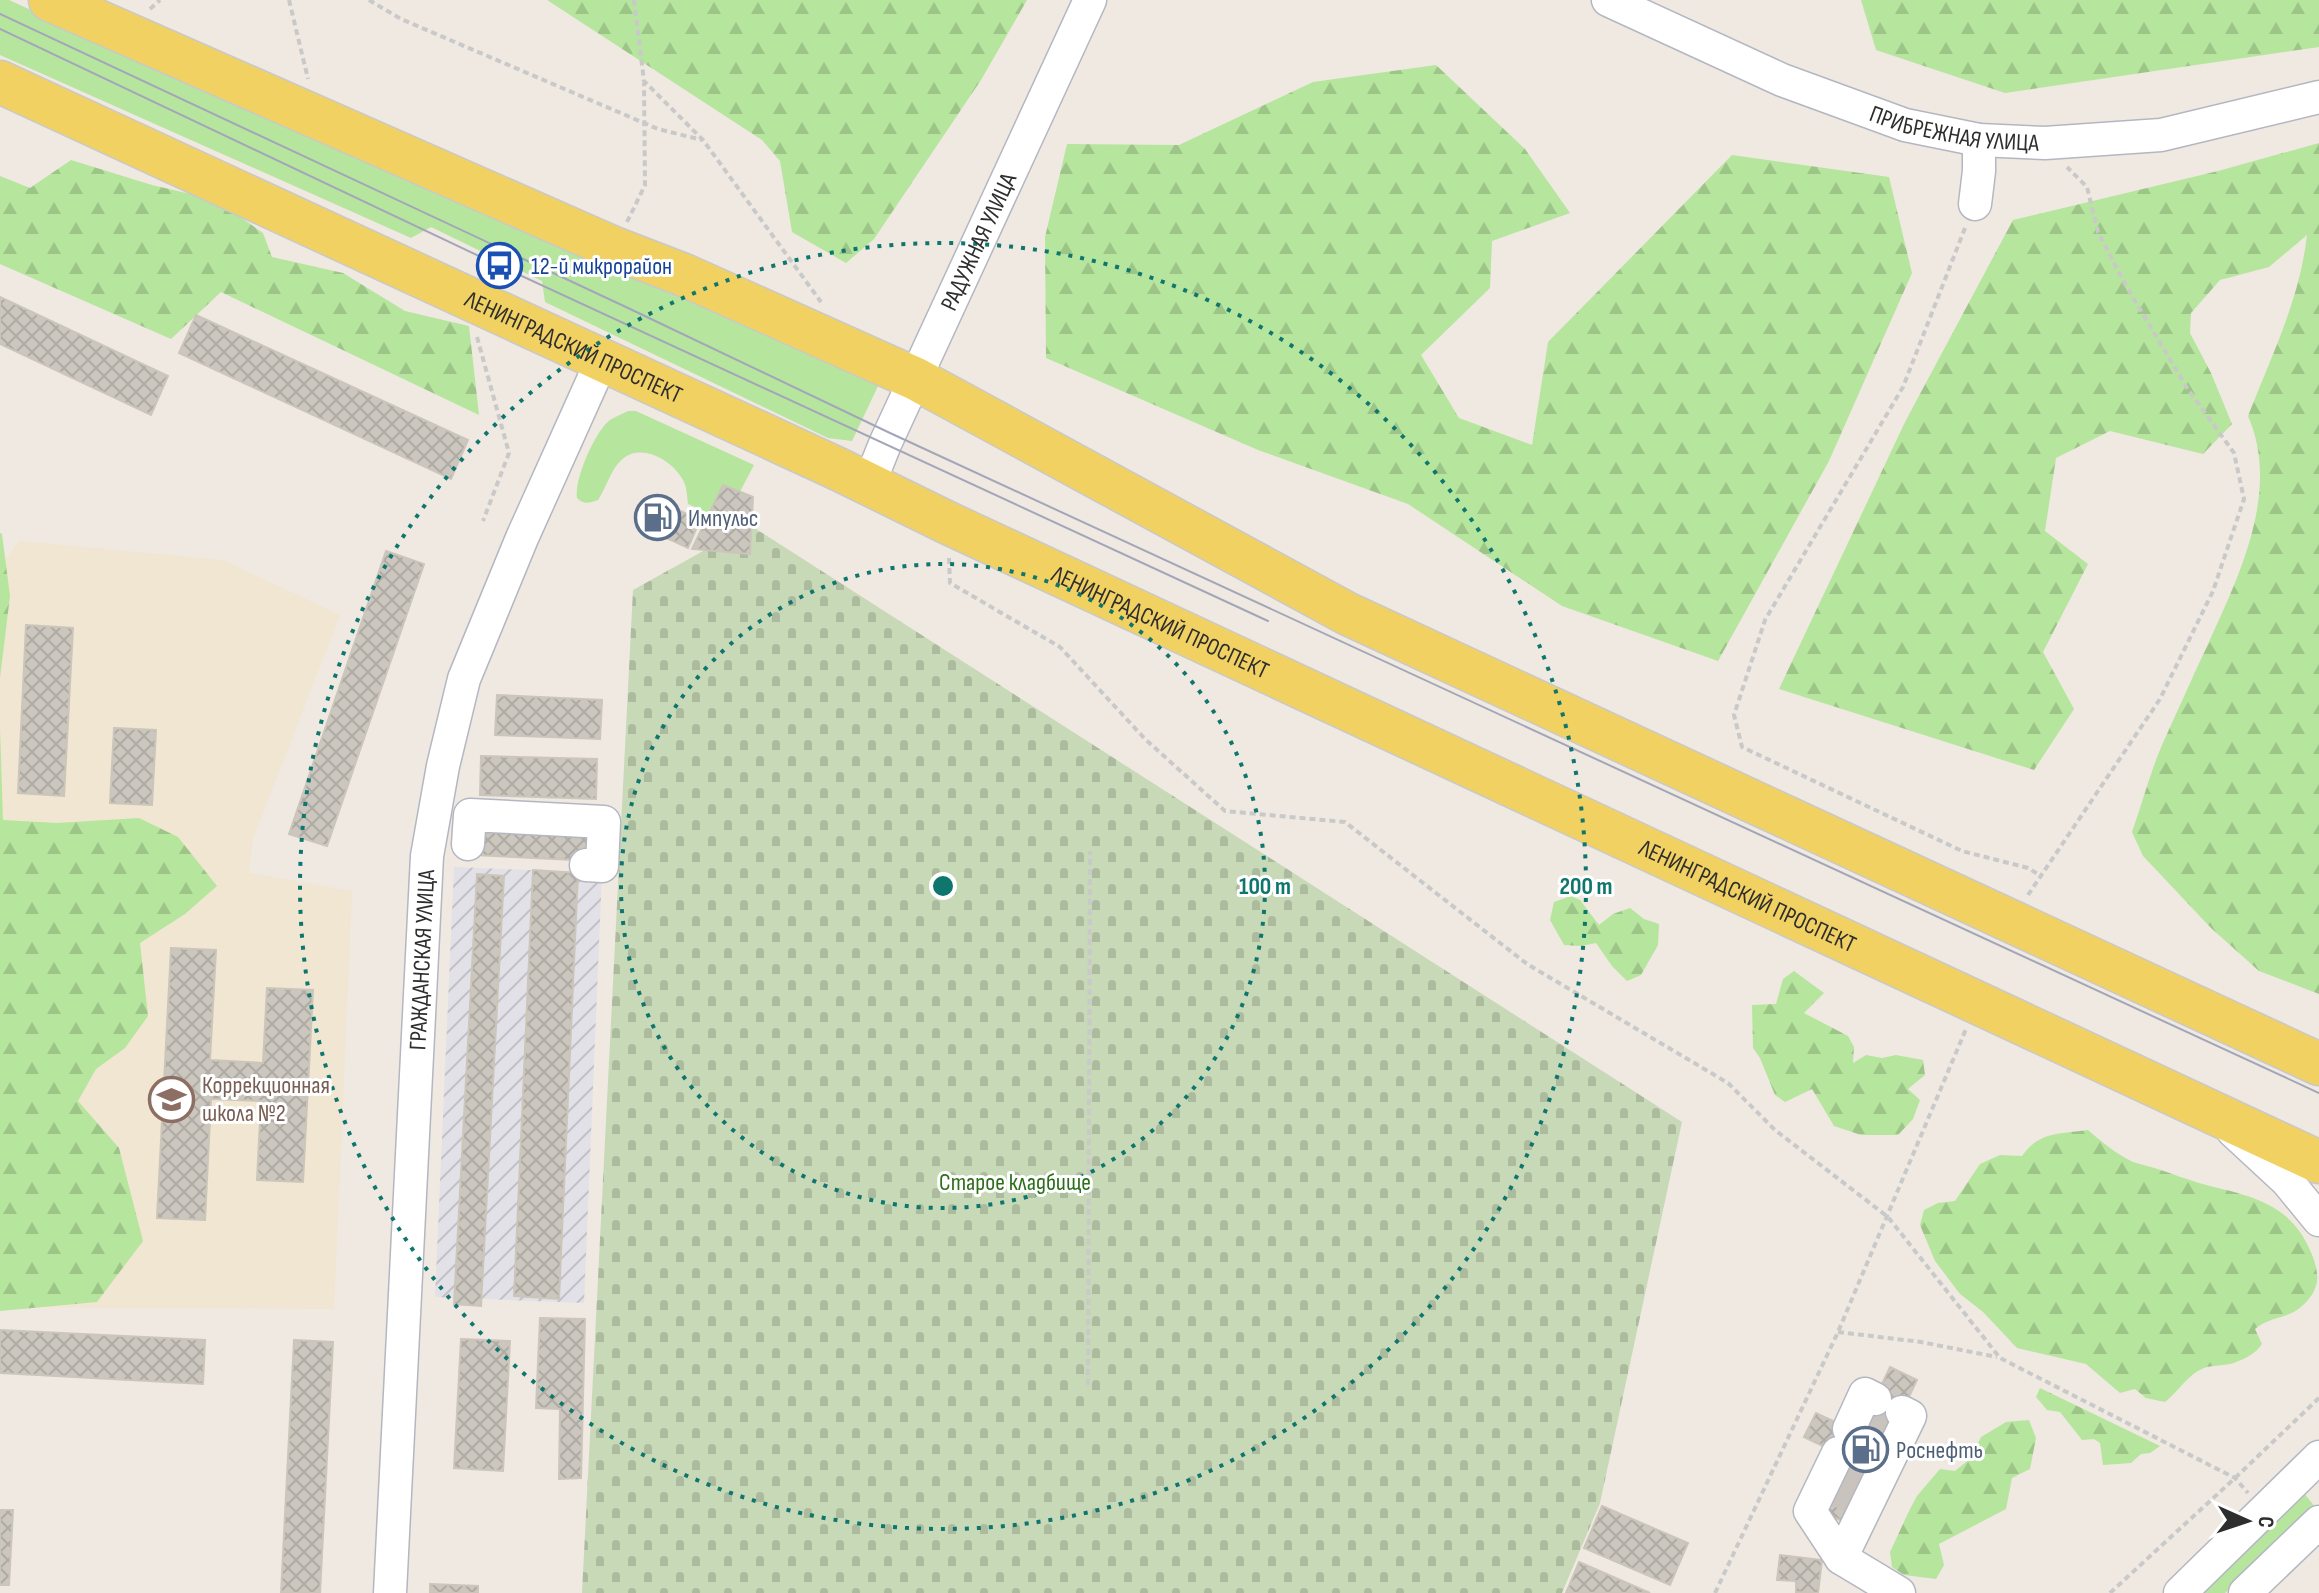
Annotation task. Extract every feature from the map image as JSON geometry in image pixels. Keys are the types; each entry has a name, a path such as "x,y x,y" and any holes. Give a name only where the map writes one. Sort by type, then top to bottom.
{"main road":[{"path":"50,0 916,379 1348,614 2319,1064"},
{"name":"ЛЕНИНГРАДСКИЙ ПРОСПЕКТ","path":"0,82 869,484 2319,1162"}],"street":[{"name":"РАДУЖНАЯ УЛИЦА","path":"869,484 1090,0"},
{"name":"ПРИБРЕЖНАЯ УЛИЦА","path":"1608,0 1782,80 1905,125 1979,140 2045,143 2161,135 2319,97"},
{"path":"1975,204 1979,140"},
{"name":"ГРАЖДАНСКАЯ УЛИЦА","path":"390,1593 427,856 443,766 464,679 531,516 602,360"},
{"path":"468,844 470,815 604,822 602,866 586,865"},
{"path":"2216,1115 2287,1181 2319,1220"},
{"path":"1834,1566 1861,1454 1810,1511 1834,1566 1886,1585"},
{"path":"2180,1593 2264,1510 2314,1472"},
{"path":"2245,1593 2319,1522"}],"path":[{"path":"289,0 311,89"},
{"path":"369,0 401,19 658,129 703,140"},
{"path":"626,222 645,185 644,81 634,0"},
{"path":"644,81 703,140 828,311"},
{"path":"2026,899 2160,699 2213,591 2244,499 2234,453 2187,388 2125,284 2098,232 2087,187 2045,143"},
{"path":"1975,204 1903,387 1765,620 1734,715 1742,747 1962,851 2028,868 2041,876"},
{"path":"477,334 509,453 483,521"},
{"path":"950,583 1060,647 1145,739 1225,811 1345,822 1527,964 1728,1083 1775,1130 1888,1217 2000,1358"},
{"path":"1088,1385 1090,851"},
{"path":"1715,1593 1838,1332 1977,1004"},
{"path":"1838,1332 1921,1342 2000,1358 2235,1478 2264,1510"},
{"path":"2110,1593 2319,1398"}],"shaded area":[{"name":"Коррекционная школа №2","path":"19,541 223,560 340,615 253,839 249,873 352,891 334,1309 0,1307 0,567"},
{"path":"454,867 602,873 584,1303 435,1297"}],"green space":[{"path":"0,0 9,0 238,104 869,374 879,384 852,441 828,438 545,302 542,281 431,227 411,238 0,55"},
{"path":"547,0 1027,0 981,80 874,239 846,263 792,232 780,161 762,140"},
{"path":"1861,0 2319,0 2319,47 2005,93 1876,50"},
{"path":"1436,65 1525,149 1570,213 1492,241 1490,288 1421,355 1459,418 1532,445 1548,342 1732,155 1889,177 1912,273 1829,461 1718,661 1562,606 1408,504 1258,450 1046,358 1045,237 1067,144 1179,145 1313,82"},
{"path":"2319,143 2319,994 2259,971 2211,928 2143,856 2132,832 2158,756 2232,590 2252,533 2260,474 2257,445 2248,416 2291,305 2307,235 2269,267 2220,280 2191,313 2190,333 2232,424 2203,454 2110,431 2056,458 2045,531 2088,564 2043,652 2074,709 2034,770 1779,689 1905,422 2013,220 2218,171"},
{"path":"71,160 152,185 216,200 263,233 272,257 343,273 405,311 469,326 479,415 221,292 171,339 0,264 0,176 30,188"},
{"path":"628,411 636,411 754,465 725,520 688,504 685,486 678,473 657,456 641,452 620,461 598,500 587,503 577,498 582,468 598,434 610,420"},
{"name":"Старое кладбище","path":"750,525 1682,1122 1600,1503 1562,1593 582,1593 633,590"},
{"path":"0,533 10,596 0,678"},
{"path":"0,728 3,820 57,823 139,818 178,837 217,886 185,914 140,943 148,1016 125,1048 96,1069 78,1101 119,1148 143,1241 97,1302 0,1311"},
{"path":"1571,896 1580,900 1599,925 1613,914 1630,908 1644,919 1659,924 1658,945 1641,975 1627,981 1596,943 1564,945 1550,920 1554,902"},
{"path":"1794,971 1824,993 1804,1013 1848,1036 1854,1047 1853,1063 1866,1055 1882,1058 1896,1055 1923,1060 1925,1075 1908,1089 1920,1100 1913,1119 1898,1135 1861,1135 1834,1126 1812,1089 1785,1102 1775,1095 1753,1048 1752,1005 1776,1004 1783,979"},
{"path":"2088,1130 2133,1162 2245,1195 2274,1208 2297,1228 2314,1260 2317,1281 2312,1295 2295,1311 2255,1329 2262,1344 2256,1351 2234,1363 2198,1371 2165,1402 2146,1398 2135,1389 2120,1393 2086,1364 2017,1348 1983,1312 1960,1294 1935,1261 1920,1225 1924,1210 1938,1203 1955,1201 1980,1164 2000,1155 2022,1156 2036,1142 2051,1135"},
{"path":"2040,1388 2160,1446 2150,1453 2141,1454 2131,1463 2103,1465 2100,1443 2094,1439 2082,1440 2060,1412 2047,1410 2036,1397"},
{"path":"2029,1420 2036,1438 2030,1469 2012,1478 2006,1509 1939,1544 1944,1565 1936,1579 1904,1575 1892,1567 1890,1552 1910,1509 1940,1469 1955,1471 1971,1458 1981,1437 2006,1422"},
{"path":"2303,1492 2316,1508 2225,1593 2197,1593"}],"building":[{"path":"0,297 168,376 151,415 0,344"},
{"path":"196,315 468,440 451,479 179,353"},
{"path":"723,485 753,497 750,554 692,549"},
{"path":"659,501 700,520 688,548 647,529"},
{"path":"386,551 424,564 327,846 289,834"},
{"path":"26,625 73,628 64,796 18,793"},
{"path":"497,695 602,700 600,739 495,735"},
{"path":"114,728 156,730 152,805 110,803"},
{"path":"481,756 597,759 596,799 480,795"},
{"path":"477,820 596,826 594,861 475,855"},
{"path":"533,870 578,873 559,1299 514,1296"},
{"path":"477,874 504,876 481,1306 454,1304"},
{"path":"171,948 216,950 210,1060 263,1063 267,988 313,990 303,1182 257,1180 261,1101 211,1099 205,1220 157,1218"},
{"path":"540,1318 585,1319 581,1478 559,1479 560,1409 536,1408"},
{"path":"0,1330 205,1340 203,1384 0,1373"},
{"path":"461,1339 510,1341 503,1471 454,1468"},
{"path":"294,1340 333,1342 320,1593 281,1593"},
{"path":"1890,1367 1917,1380 1848,1524 1823,1512 1848,1458 1804,1437 1816,1413 1859,1433"},
{"path":"1602,1506 1688,1543 1670,1585 1584,1548"},
{"path":"0,1510 13,1510 9,1585 0,1585"},
{"path":"1780,1555 1822,1560 1818,1593 1796,1592 1796,1581 1777,1580"},
{"path":"1579,1562 1650,1593 1566,1593"},
{"path":"430,1584 478,1586 478,1593 430,1593"}],"tunnel":[{"path":"1863,1424 1890,1437"},
{"path":"1845,1464 1871,1476"},
{"path":"1833,1489 1860,1500"}],"tram line":[{"path":"0,14 890,433 2319,1093"},
{"path":"0,29 500,266 1268,621"}],"place":[{"name":"12-й микрорайон","path":"500,266"},
{"name":"Импульс","path":"657,518"},
{"name":"Коррекционная школа №2","path":"171,1099"},
{"name":"Роснефть","path":"1865,1450"}]}
